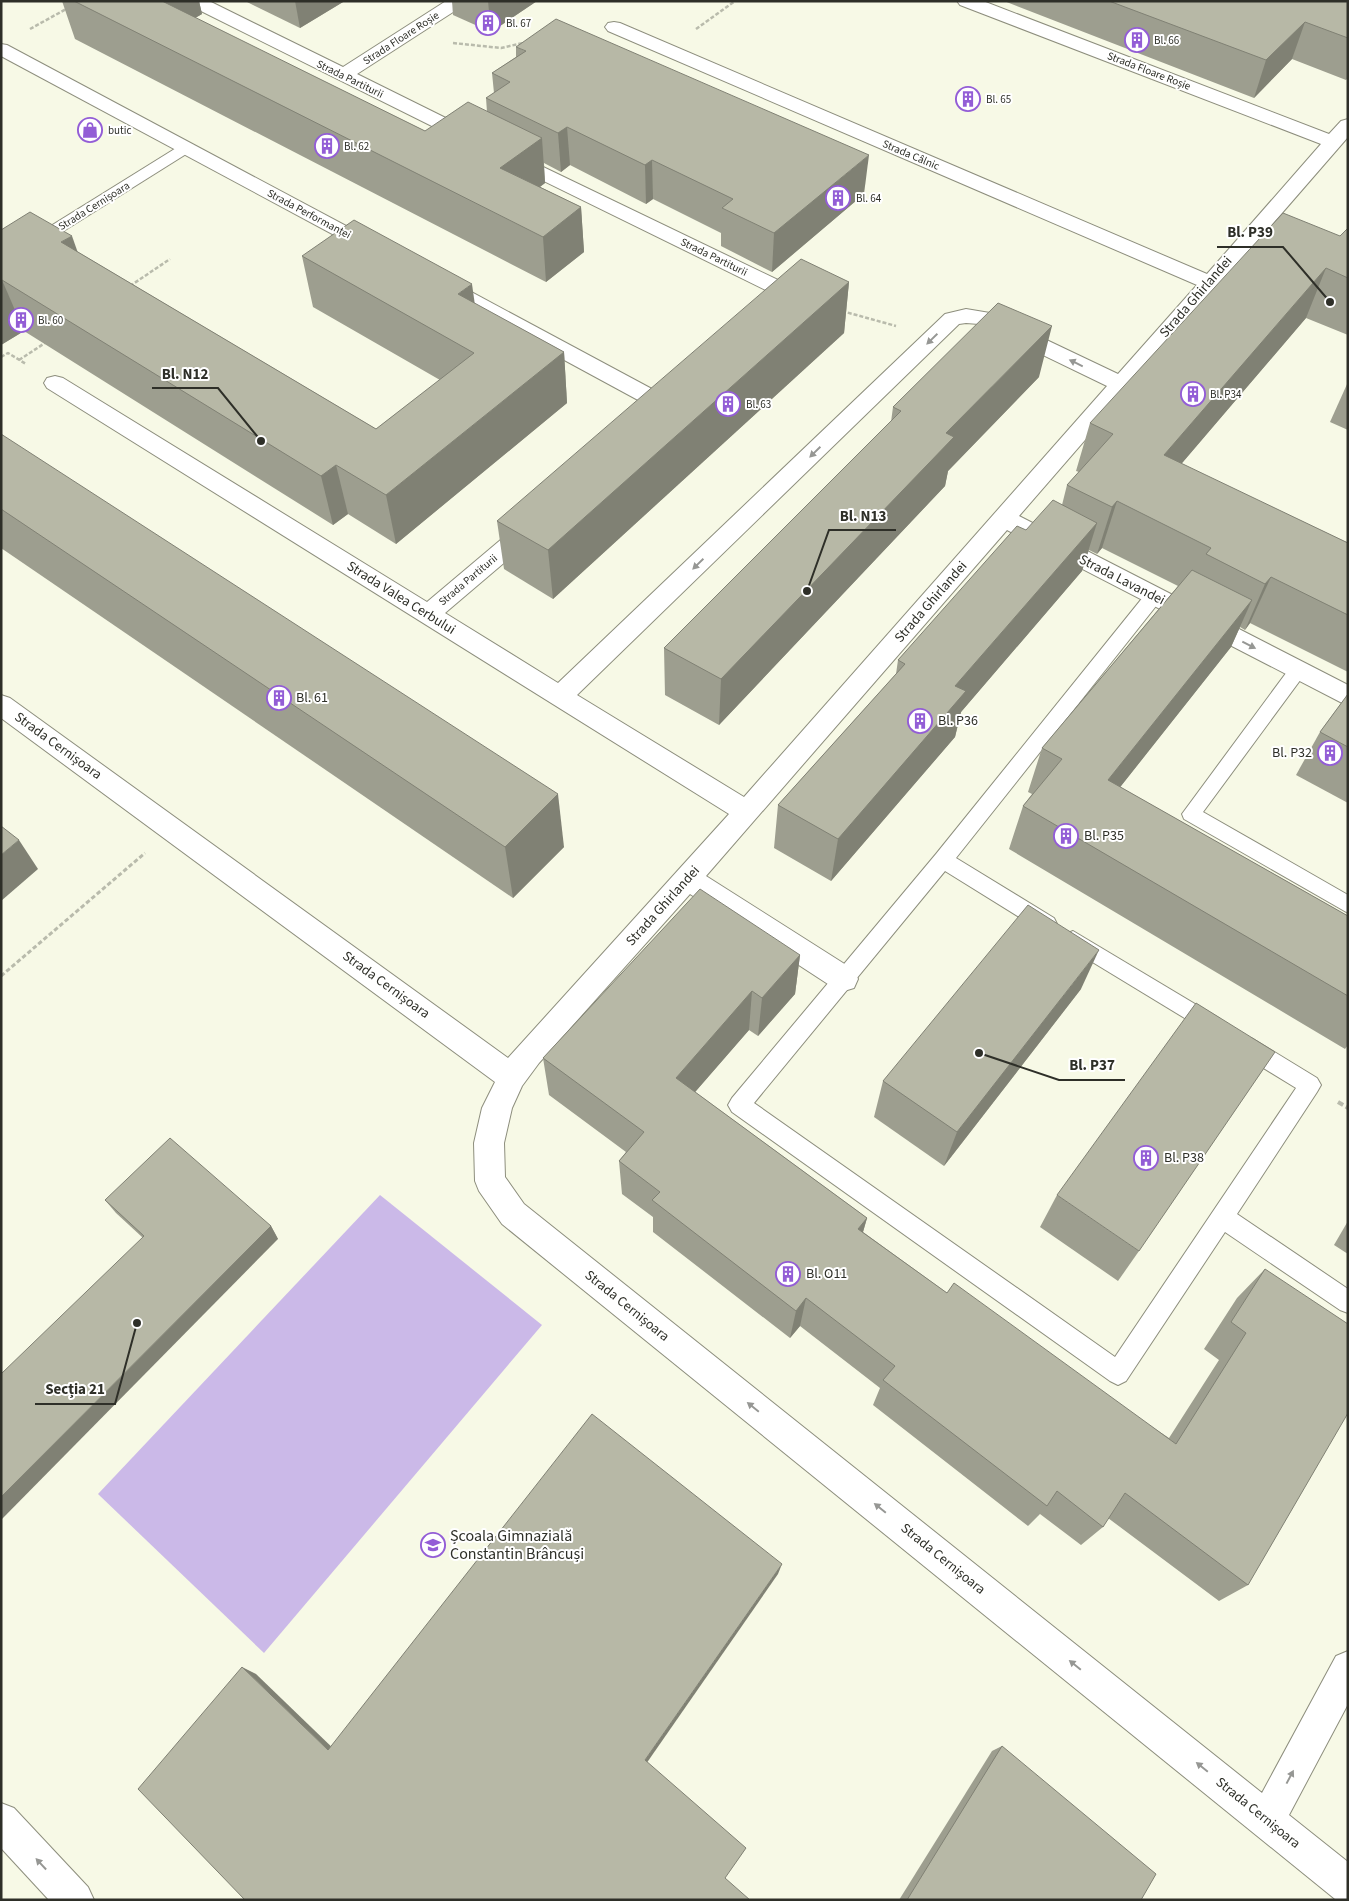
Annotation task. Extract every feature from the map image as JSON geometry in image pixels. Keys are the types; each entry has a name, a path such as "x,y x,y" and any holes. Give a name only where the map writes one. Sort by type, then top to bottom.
{"street":[{"name":"Strada Partiturii","path":"195,1 343,76 796,297"},
{"name":"Strada Floare Roșie","path":"343,76 458,1"},
{"name":"Strada Floare Roșie","path":"966,1 1340,133"},
{"name":"Strada Câlnic","path":"614,27 1208,282"},
{"name":"Strada Performanței","path":"1,50 388,256"},
{"name":"Strada Ghirlandei","path":"511,1077 529,1054 747,812 1208,282 1282,213 1340,133"},
{"path":"423,275 670,408"},
{"path":"774,317 796,297"},
{"path":"559,697 952,319 966,316 983,318 1120,384"},
{"name":"Strada Valea Cerbului","path":"56,383 747,812"},
{"name":"Strada Partiturii","path":"427,615 548,511"},
{"name":"Strada Lavandei","path":"1004,518 1348,696"},
{"name":"Strada Cernișoara","path":"1,705 511,1077 497,1108 489,1143 490,1181 513,1214 1348,1886"},
{"path":"688,879 844,979"},
{"path":"1267,1820 1348,1668"},
{"path":"1,1822 75,1900"}],"lane":[{"name":"Strada Cernișoara","path":"1,264 186,148"},
{"path":"943,860 1310,1084 1118,1373 739,1105 943,860 1154,596"},
{"path":"1298,670 1190,814 1348,905"},
{"path":"1222,1217 1348,1302"}],"path":[{"path":"667,50 735,1"},
{"path":"25,32 74,5"},
{"path":"402,37 501,48 527,42"},
{"path":"122,291 170,259"},
{"path":"796,297 934,337"},
{"path":"19,360 51,339"},
{"path":"1,357 8,353"},
{"path":"1,976 173,829"}],"shaded area":[{"path":"380,1195 542,1325 264,1653 98,1494"}],"building":[{"path":"74,1 162,1 425,131 468,102 542,138 500,168 581,207 543,237"},
{"path":"1109,1 1348,1 1348,38 1305,22 1266,60"},
{"path":"556,19 869,155 774,233 722,208 733,199 652,160 645,165 567,127 558,133 486,98 510,82 492,73 526,51 516,47"},
{"path":"30,212 72,236 61,242 376,429 474,353 302,256 354,220 472,284 458,294 564,352 386,495 336,465 321,476 1,280 1,230"},
{"path":"1283,213 1340,236 1348,228 1348,278 1326,268 1164,455 1348,543 1348,615 1271,577 1265,584 1206,554 1211,548 1117,501 1112,507 1067,485 1113,434 1090,423"},
{"path":"801,259 849,282 548,550 497,521"},
{"path":"998,303 1052,326 946,433 954,437 721,679 664,648 901,411 893,407"},
{"path":"1,434 558,794 505,847 1,509"},
{"path":"1053,500 1097,523 955,686 966,691 838,839 778,805 905,664 898,660 1017,526 1026,530"},
{"path":"1192,570 1252,600 1108,780 1348,916 1348,996 1023,806 1062,759 1042,748"},
{"path":"1348,694 1348,747 1320,732"},
{"path":"1,826 19,840 1,855"},
{"name":"Bl. O11","path":"700,889 800,955 762,998 752,991 676,1078 867,1218 858,1229 947,1293 954,1283 1176,1444 1246,1333 1231,1322 1265,1269 1348,1324 1348,1413 1248,1585 1125,1493 1103,1527 1057,1491 1047,1506 883,1380 895,1366 806,1298 796,1311 652,1200 660,1192 619,1161 644,1132 543,1058"},
{"path":"1028,905 1099,950 957,1132 883,1081"},
{"name":"Bl. P38","path":"1196,1003 1275,1052 1139,1251 1057,1195"},
{"path":"170,1138 271,1226 1,1497 1,1374 144,1236 105,1200"},
{"path":"592,1414 782,1564 645,1760 746,1848 725,1878 750,1900 245,1900 138,1789 242,1667 328,1750"},
{"path":"1002,1746 1156,1874 1141,1900 907,1900"}],"place":[{"name":"Bl. 67","path":"488,23"},
{"name":"Bl. 66","path":"1137,40"},
{"name":"Bl. 65","path":"968,99"},
{"name":"butic","path":"90,130"},
{"name":"Bl. 62","path":"327,146"},
{"name":"Bl. 64","path":"838,198"},
{"name":"Bl. P39","path":"1330,302"},
{"name":"Bl. 60","path":"21,320"},
{"name":"Bl. P34","path":"1193,394"},
{"name":"Bl. 63","path":"728,404"},
{"name":"Bl. N12","path":"261,441"},
{"name":"Bl. N13","path":"807,591"},
{"name":"Bl. 61","path":"279,698"},
{"name":"Bl. P36","path":"920,721"},
{"name":"Bl. P32","path":"1330,753"},
{"name":"Bl. P35","path":"1066,836"},
{"name":"Bl. P37","path":"979,1053"},
{"name":"Bl. P38","path":"1146,1158"},
{"name":"Bl. O11","path":"788,1274"},
{"name":"Secția 21","path":"137,1323"},
{"name":"Școala Gimnazială Constantin Brâncuși","path":"433,1545"}]}
